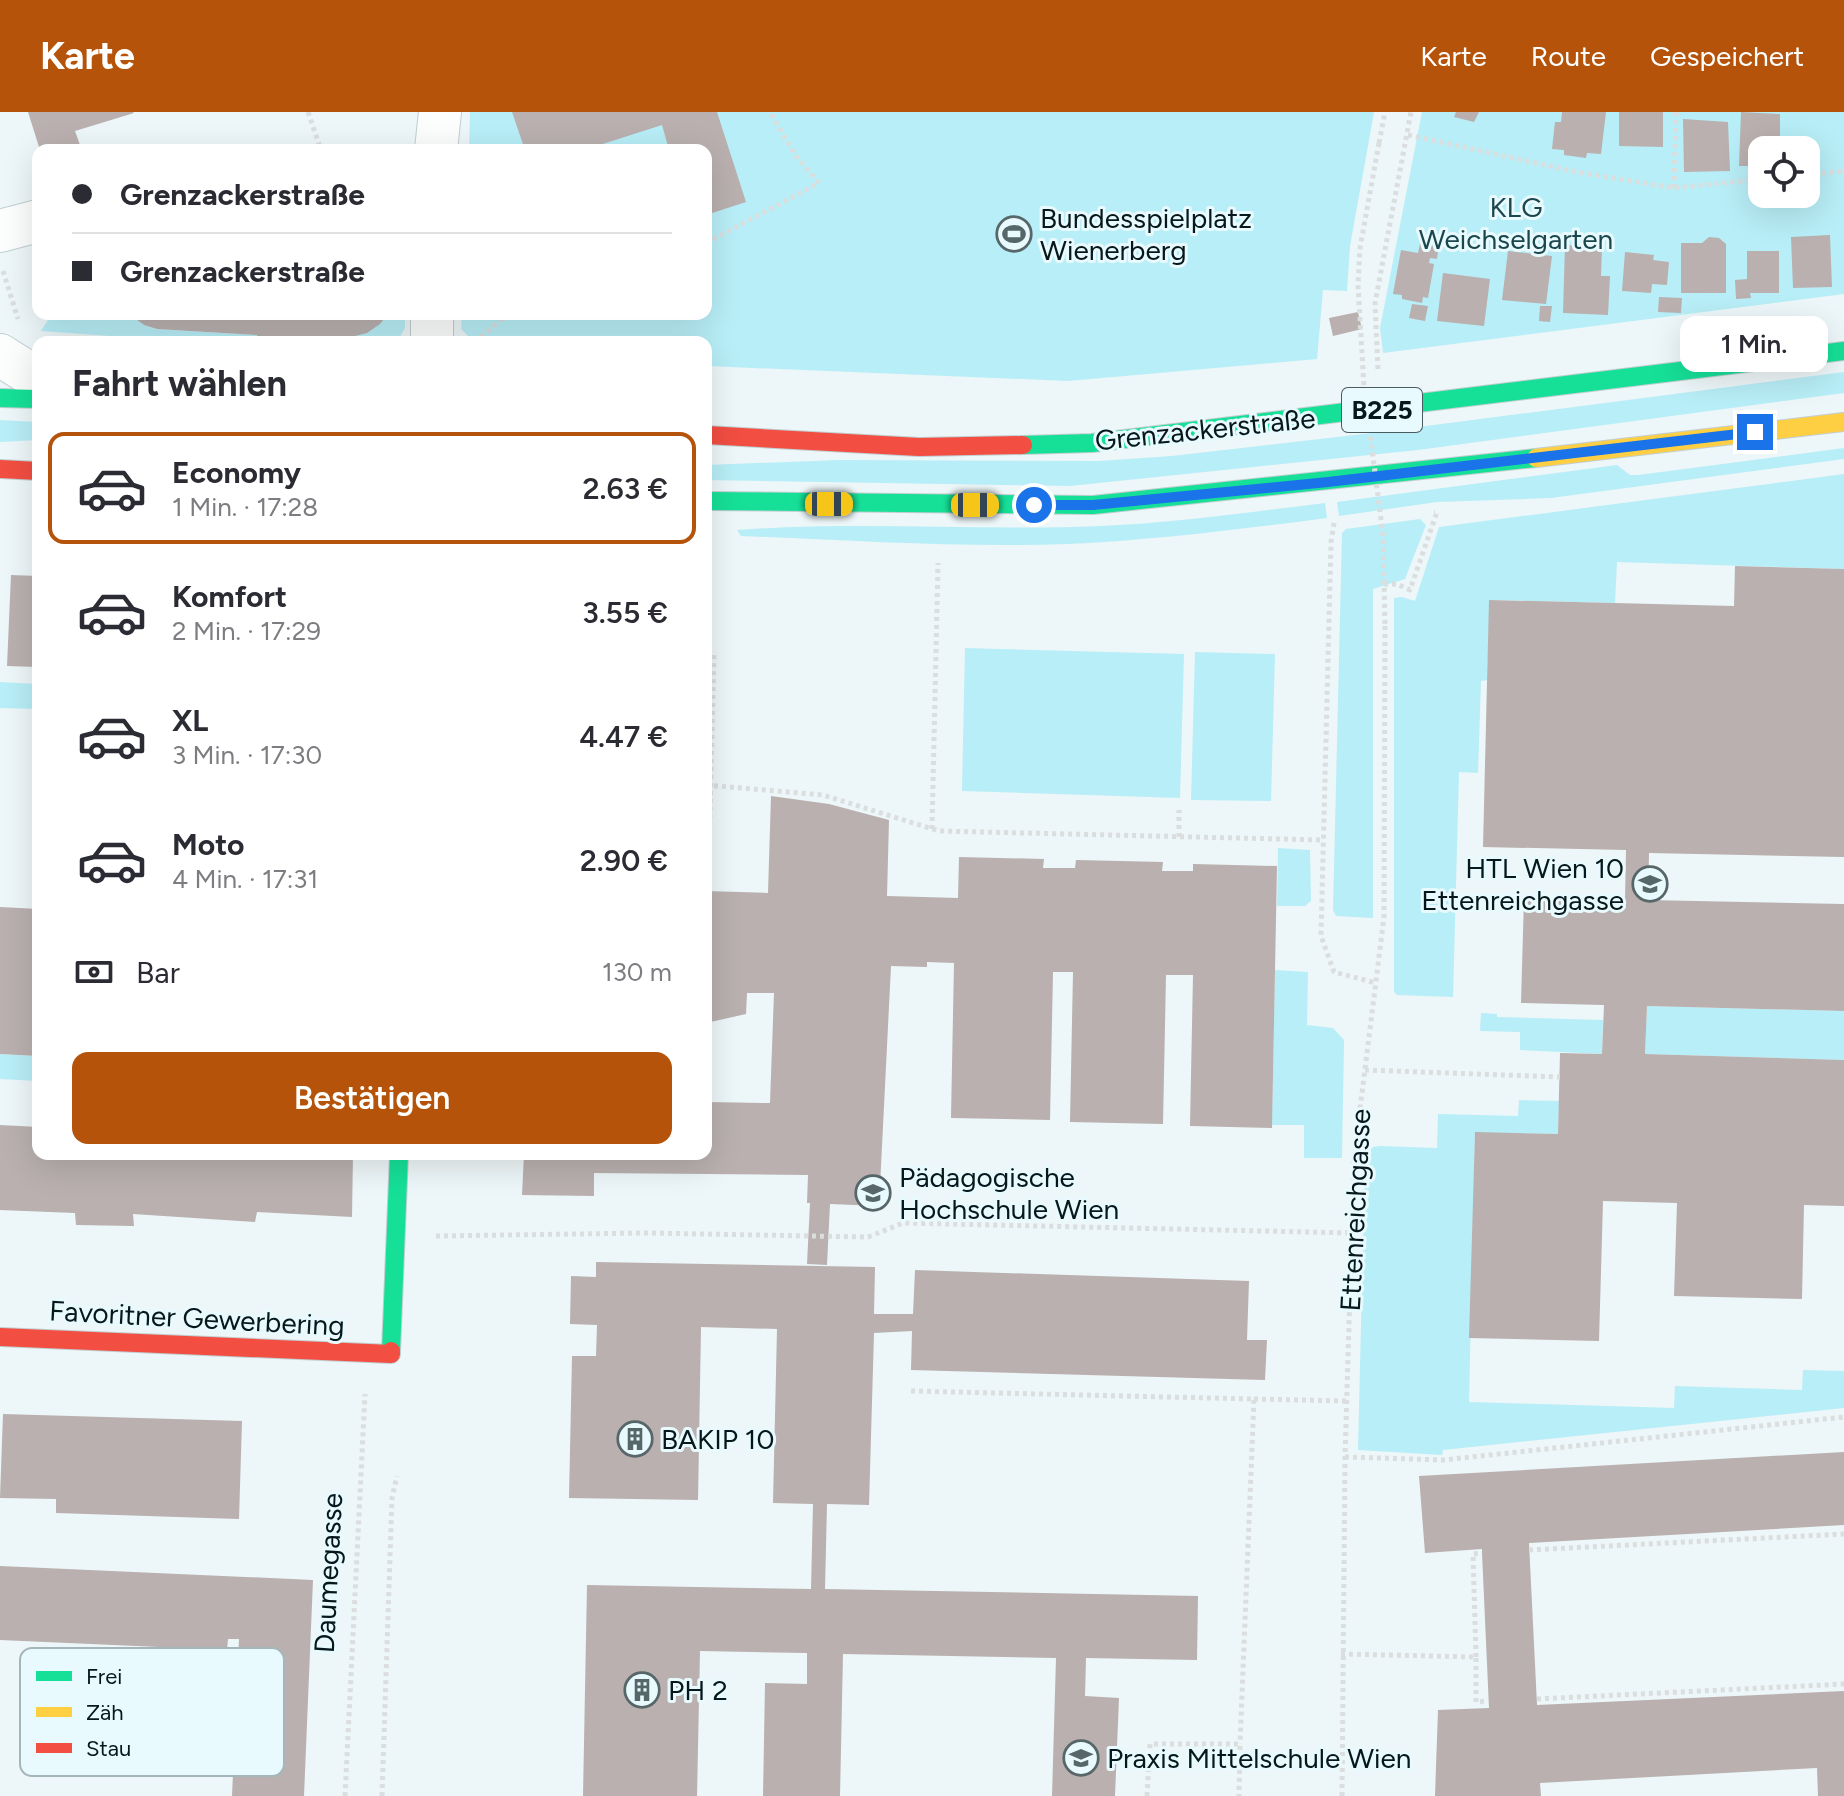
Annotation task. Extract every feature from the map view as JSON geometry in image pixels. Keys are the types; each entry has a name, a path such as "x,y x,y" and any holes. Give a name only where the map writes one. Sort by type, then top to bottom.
{"main road":[{"name":"Grenzackerstraße","path":"712,435 919,447 1092,443 1844,351"},
{"path":"0,398 32,399"},
{"name":"B225","path":"712,501 1093,505 1328,482 1844,422"},
{"path":"0,469 32,471"},
{"path":"395,1243 399,1160"},
{"name":"Favoritner Gewerbering","path":"0,1337 391,1354 395,1243"}],"street":[{"path":"437,144 440,112"},
{"path":"0,231 32,223"},
{"path":"10,341 32,371"}],"path":[{"path":"308,112 319,144"},
{"path":"712,240 819,183 795,155 770,112"},
{"name":"Ettenreichgasse","path":"1342,1796 1341,1654 1354,1157 1384,917 1383,535 1364,387 1358,285 1360,248 1385,112"},
{"path":"1383,409 1375,303 1411,112"},
{"path":"1674,188 1676,112"},
{"path":"1408,135 1577,172 1674,188 1748,180"},
{"path":"1820,174 1844,171"},
{"path":"0,259 10,341"},
{"path":"482,336 501,320"},
{"path":"1328,482 1334,524 1331,542 1321,936 1334,972 1376,983"},
{"path":"1384,584 1397,584 1410,590 1432,530"},
{"path":"932,829 938,563"},
{"path":"712,696 714,651"},
{"path":"712,785 823,795 932,829 1323,840"},
{"path":"1179,810 1179,837"},
{"path":"1364,1070 1560,1077"},
{"path":"395,1243 448,1234 646,1233 868,1237 903,1223 1352,1233"},
{"name":"Daumegasse","path":"345,1796 367,1353"},
{"path":"911,1391 1347,1401"},
{"path":"1239,1796 1254,1399"},
{"path":"1345,1457 1443,1460 1844,1417"},
{"path":"382,1796 392,1498 397,1476"},
{"path":"1529,1550 1844,1534"},
{"path":"1482,1553 1473,1554 1476,1702 1488,1701"},
{"path":"1341,1654 1476,1657"},
{"path":"1537,1699 1844,1684"},
{"path":"1147,1796 1150,1744 1240,1744"}],"green space":[{"name":"Bundesspielplatz Wienerberg","path":"470,112 1374,112 1350,246 1347,291 1323,290 1317,359 1068,381 712,366 712,336 468,336 461,329 462,320 712,320 712,144 469,144"},
{"name":"KLG Weichselgarten","path":"1422,112 1844,112 1844,294 1383,353 1380,328"},
{"path":"48,320 137,320 157,329 257,336 111,336 41,331"},
{"path":"383,320 405,320 405,328 400,336 348,336 368,330"},
{"path":"1844,372 1844,393 1418,450 1070,486 712,480 712,465 839,460 1099,461 1172,456"},
{"path":"0,420 32,422 32,440 0,442"},
{"path":"1844,448 1844,459 1551,498 1437,502 1339,516 1337,502 1617,465 1630,475 1638,475"},
{"path":"1844,474 1844,569 1617,562 1615,603 1490,600 1487,680 1481,681 1478,773 1459,772 1453,997 1397,995 1394,992 1394,598 1415,601 1439,527"},
{"path":"1325,503 1327,518 1166,537 1068,544 986,545 741,536 737,530 828,526 1101,526 1185,520"},
{"path":"1420,519 1426,525 1405,579 1373,589 1373,918 1336,916 1333,910 1342,533 1346,529"},
{"path":"965,648 1184,654 1180,798 962,791"},
{"path":"1195,652 1275,654 1271,801 1191,800"},
{"path":"0,682 32,684 32,709 0,708"},
{"path":"1278,848 1310,850 1311,901 1305,906 1277,906"},
{"path":"1275,970 1308,972 1307,1025 1333,1028 1344,1040 1342,1158 1304,1158 1304,1125 1272,1125"},
{"path":"1647,1006 1844,1011 1844,1060 1645,1054"},
{"path":"1481,1013 1497,1014 1497,1017 1603,1020 1602,1054 1520,1050 1520,1032 1480,1031"},
{"path":"0,1054 32,1056 32,1081 0,1079"},
{"path":"1519,1100 1559,1101 1558,1134 1475,1133 1469,1402 1674,1408 1675,1386 1802,1390 1803,1370 1844,1371 1844,1408 1443,1450 1442,1455 1358,1450 1365,1157 1373,1147 1380,1146 1437,1148 1438,1114 1518,1116"}],"building":[{"path":"28,112 134,113 75,131 80,144 38,144"},
{"path":"512,112 717,112 746,202 712,213 712,144 667,144 662,125 603,144 523,144"},
{"path":"1456,112 1479,112 1474,122 1454,117"},
{"path":"1562,112 1606,112 1601,154 1587,153 1586,158 1564,155 1564,150 1552,149 1555,122 1561,122"},
{"path":"1619,112 1663,112 1663,147 1619,146"},
{"path":"1741,112 1780,114 1780,136 1748,136 1748,166 1739,166"},
{"path":"1683,119 1728,122 1730,171 1684,172"},
{"path":"1432,234 1440,236 1437,259 1430,258 1429,263 1434,264 1428,298 1423,297 1422,303 1402,299 1402,295 1393,294 1401,250 1418,253 1421,239 1429,241"},
{"path":"1830,235 1832,287 1793,288 1791,237"},
{"path":"1709,237 1719,238 1726,244 1726,293 1681,293 1681,243 1702,243"},
{"path":"1565,245 1602,247 1601,276 1610,276 1608,315 1563,313"},
{"path":"1508,251 1552,256 1546,304 1502,300"},
{"path":"1747,251 1779,251 1779,293 1750,293 1751,298 1736,299 1735,280 1747,279"},
{"path":"1625,252 1654,255 1653,260 1669,262 1667,285 1652,284 1651,293 1622,291"},
{"path":"1443,273 1490,279 1484,326 1437,321"},
{"path":"1659,297 1682,298 1681,313 1658,312"},
{"path":"1412,304 1428,306 1425,321 1409,318"},
{"path":"1540,306 1552,306 1550,322 1539,321"},
{"path":"1358,312 1362,329 1333,336 1329,318"},
{"path":"137,320 383,320 367,333 355,336 257,336 157,329"},
{"path":"1735,566 1844,569 1844,857 1649,853 1648,900 1844,904 1844,1011 1647,1006 1645,1054 1844,1060 1844,1206 1804,1205 1802,1299 1674,1296 1677,1203 1603,1201 1599,1341 1469,1338 1475,1132 1558,1134 1560,1053 1602,1054 1604,1005 1521,1003 1524,897 1625,899 1626,850 1483,847 1489,600 1734,606"},
{"path":"11,575 32,576 32,667 7,666"},
{"path":"771,796 829,804 889,820 887,896 958,898 959,857 1044,859 1043,868 1075,868 1076,860 1163,862 1162,871 1193,871 1193,864 1277,866 1272,1128 1190,1126 1193,975 1166,975 1163,1124 1070,1122 1073,972 1053,972 1050,1120 951,1118 954,963 927,962 927,967 891,966 879,1206 830,1204 827,1265 807,1264 808,1175 594,1173 594,1196 522,1195 524,1160 712,1160 712,1102 770,1103 774,993 747,993 746,1014 712,1022 712,891 768,893"},
{"path":"0,907 32,909 32,1056 0,1054"},
{"path":"0,1125 32,1127 32,1160 353,1160 352,1217 257,1212 255,1222 133,1214 134,1226 76,1225 75,1213 0,1210"},
{"path":"596,1262 875,1267 874,1314 913,1314 915,1270 1249,1281 1247,1340 1267,1340 1265,1380 911,1370 912,1331 874,1333 869,1505 827,1504 825,1589 1198,1596 1197,1660 1086,1658 1085,1696 1119,1698 1115,1796 1052,1796 1056,1658 843,1654 840,1796 763,1796 765,1683 807,1684 807,1653 700,1651 697,1796 583,1796 587,1585 811,1589 813,1504 773,1503 777,1329 701,1327 698,1500 569,1498 572,1356 596,1356 597,1325 570,1324 571,1276 596,1277"},
{"path":"3,1414 242,1421 239,1519 56,1513 56,1499 0,1498"},
{"path":"1844,1452 1844,1525 1529,1543 1537,1705 1844,1691 1844,1796 1818,1796 1817,1768 1540,1783 1541,1796 1435,1796 1438,1710 1489,1708 1482,1549 1425,1553 1419,1476"},
{"path":"0,1566 313,1580 304,1796 232,1796 233,1776 284,1776 284,1648 239,1648 239,1639 228,1639 227,1648 0,1640"}],"traffic: fast":[{"path":"1023,445 1092,443 1844,351"},
{"path":"0,398 32,399"},
{"path":"712,501 1093,505 1536,458"},
{"path":"391,1351 399,1160"}],"traffic: slow":[{"path":"1536,458 1844,422"}],"traffic: jam":[{"path":"712,435 919,447 1023,445"},
{"path":"0,469 32,471"},
{"path":"0,1337 391,1354 391,1351"}],"place":[{"name":"Bundesspielplatz Wienerberg","path":"1014,234"},
{"name":"HTL Wien 10 Ettenreichgasse","path":"1650,884"},
{"name":"Pädagogische Hochschule Wien","path":"873,1193"},
{"name":"BAKIP 10","path":"635,1439"},
{"name":"PH 2","path":"642,1690"},
{"name":"Praxis Mittelschule Wien","path":"1081,1758"}],"route":[{"path":"1034,505 1093,505 1328,482 1755,432"}]}
